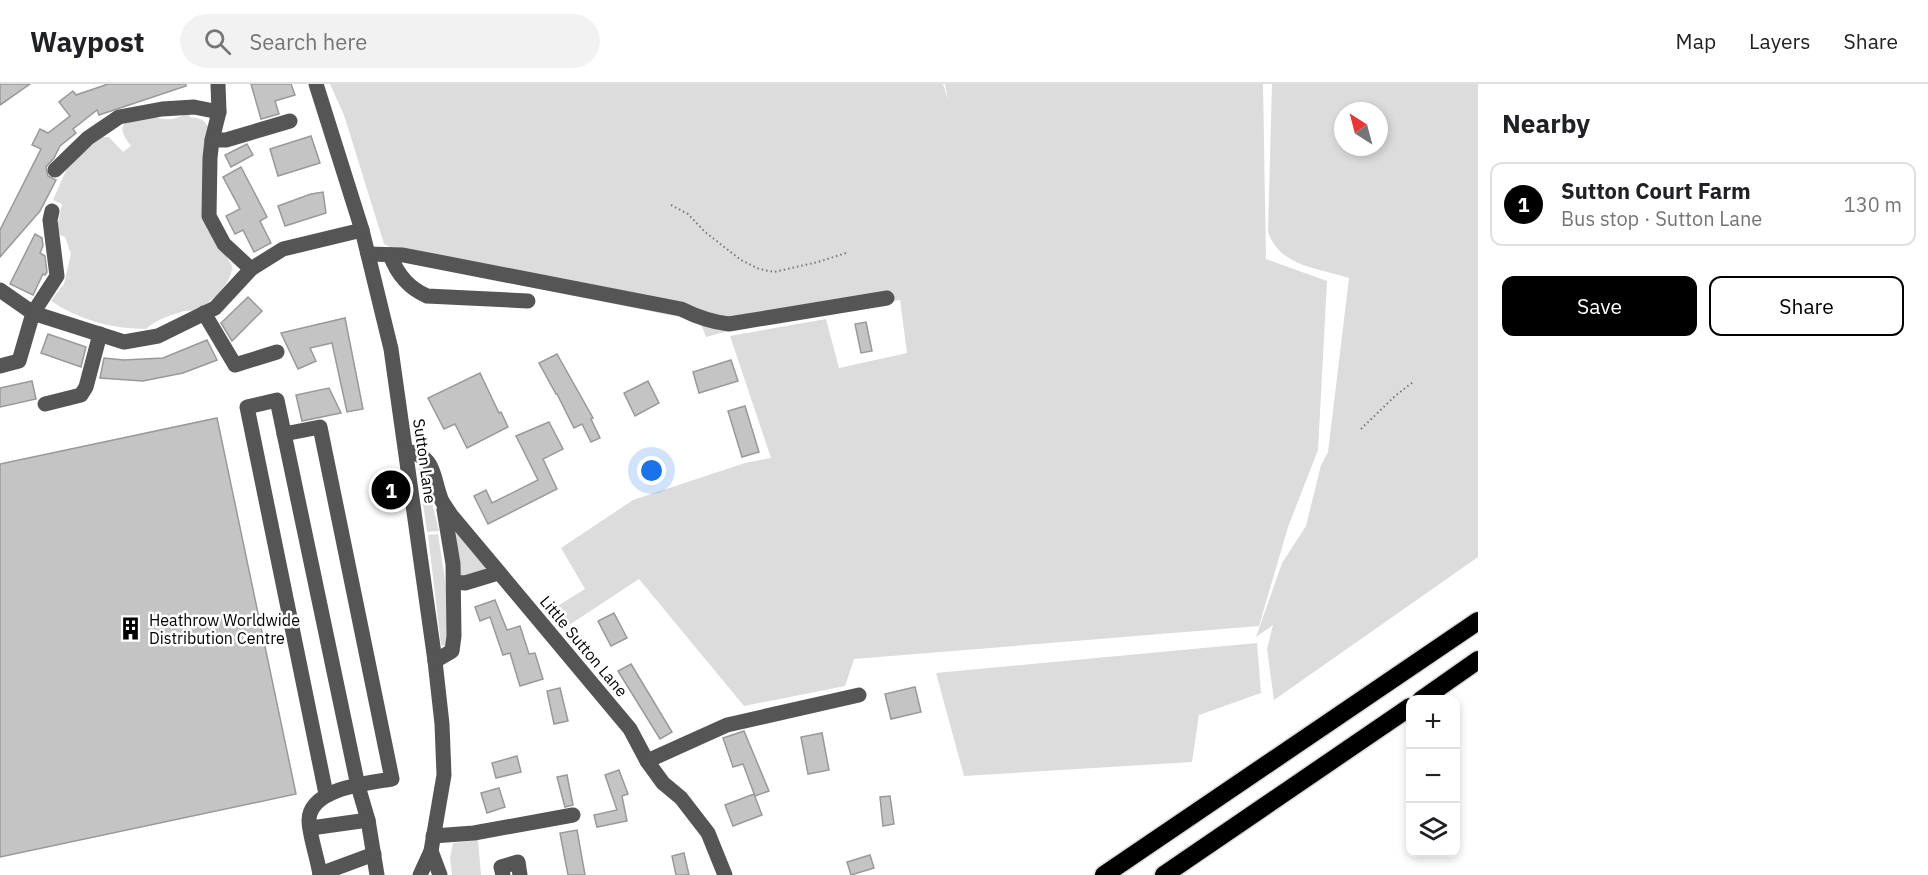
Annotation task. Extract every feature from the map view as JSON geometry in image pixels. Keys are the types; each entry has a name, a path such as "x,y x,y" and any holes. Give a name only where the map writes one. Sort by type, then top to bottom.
{"highway":[{"path":"1104,875 1478,621"},
{"path":"1427,695 1478,660"},
{"path":"1164,875 1406,710"}],"street":[{"path":"218,84 219,112 212,140 209,216 224,244 251,269"},
{"name":"Sutton Lane","path":"316,84 362,230 391,349 435,662 442,724 444,775 432,844 420,875"},
{"path":"55,170 88,138 119,117 162,109 194,107 219,112"},
{"path":"212,140 226,140 290,121"},
{"path":"0,366 19,361 33,313 57,276 50,220 52,211"},
{"path":"0,290 33,313 124,342 159,336 215,308 251,269 284,249 362,230"},
{"path":"368,254 404,255 681,309 697,318 729,324 887,298"},
{"path":"390,255 396,270 415,291 427,296 528,301"},
{"path":"204,313 235,364 278,352"},
{"path":"45,404 81,395 86,387 100,334"},
{"path":"326,794 246,407 277,400 358,786 368,820 377,875"},
{"path":"284,434 320,427 392,779 326,794 315,807 309,818 320,875 374,854"},
{"name":"Little Sutton Lane","path":"406,451 416,453 429,462 436,478 441,500 458,524 630,729 647,761 663,783 681,798 708,832 725,875"},
{"path":"435,662 447,656 453,647 454,582 450,545 441,500"},
{"path":"454,582 465,583 498,573"},
{"path":"647,761 727,725 859,695"},
{"path":"440,875 432,844 474,832 573,815"},
{"path":"311,828 368,820"},
{"path":"503,875 501,867 518,862 520,875"}],"path":[{"path":"671,205 688,214 705,232 741,260 759,269 774,272 846,253"},
{"path":"1360,429 1413,382"}],"shaded area":[{"path":"330,84 943,84 948,100 945,84 1263,84 1266,259 1327,281 1318,450 1288,527 1259,626 854,659 845,686 744,706 639,579 563,629 548,612 585,589 561,548 633,500 745,463 771,458 730,336 826,319 839,368 907,353 900,300 736,329 706,337 700,321 394,260 396,250 384,244 344,115"},
{"path":"1272,84 1478,84 1478,557 1274,700 1267,649 1273,625 1256,637 1282,563 1306,526 1321,465 1328,452 1349,278 1302,264 1282,253 1268,232"},
{"path":"189,113 190,117 203,121 209,128 203,171 226,255 232,266 225,285 215,297 198,309 169,316 146,329 97,322 51,301 64,284 71,254 65,237 60,235 57,228 62,204 53,200 69,164 101,137 109,137 123,152 131,146 123,131 123,127 130,120 151,115 173,119"},
{"path":"418,468 424,470 439,531 427,532"},
{"path":"454,527 486,567 482,572 463,576 460,574"},
{"path":"438,534 446,587 448,647 441,645 428,535"},
{"path":"1257,643 1261,693 1199,715 1192,762 964,776 936,673"},
{"path":"478,840 481,875 452,875 450,858 453,843"}],"building":[{"path":"0,84 30,84 0,105"},
{"path":"108,84 186,84 186,86 99,115 97,110 73,129 76,133 60,146 46,167 48,176 56,180 40,211 0,257 0,230 41,149 32,145 40,129 48,133 70,116 59,102 73,91 76,95"},
{"path":"251,84 291,84 295,95 275,101 279,114 261,119"},
{"path":"311,136 320,163 278,176 270,149"},
{"path":"247,144 253,155 231,167 225,155"},
{"path":"241,167 267,217 260,221 271,243 254,252 243,230 235,234 226,216 240,209 223,177"},
{"path":"323,192 326,213 285,226 278,206"},
{"path":"35,234 42,238 43,246 40,253 45,256 47,272 43,274 33,295 10,284"},
{"path":"248,297 262,311 232,341 221,323"},
{"path":"345,318 363,409 347,412 332,343 310,348 316,361 298,369 281,333"},
{"path":"866,322 872,351 861,353 855,324"},
{"path":"48,334 86,347 81,367 41,353"},
{"path":"207,340 217,360 183,373 143,381 100,378 104,358 124,360 163,358"},
{"path":"557,354 593,418 591,419 600,438 591,442 582,424 574,428 539,363"},
{"path":"731,360 738,381 699,393 693,372"},
{"path":"480,373 508,427 467,448 455,424 444,429 428,398"},
{"path":"32,381 36,399 0,407 0,388"},
{"path":"648,381 659,403 635,416 624,393"},
{"path":"329,388 341,413 302,421 296,395"},
{"path":"745,406 759,452 742,457 728,411"},
{"name":"Heathrow Worldwide Distribution Centre","path":"217,418 296,794 0,857 0,464"},
{"path":"549,422 563,449 543,459 557,489 488,524 474,496 486,490 492,503 538,480 516,436"},
{"path":"495,600 507,630 520,626 529,654 535,653 543,679 520,686 510,653 503,655 490,617 480,621 475,607"},
{"path":"614,613 627,638 611,646 598,621"},
{"path":"631,664 672,732 660,739 618,671"},
{"path":"915,687 921,712 891,719 885,694"},
{"path":"560,688 568,721 554,724 547,691"},
{"path":"744,731 769,791 755,796 743,764 733,767 723,738"},
{"path":"822,733 829,770 808,774 801,737"},
{"path":"517,756 521,772 496,778 492,763"},
{"path":"619,770 628,794 622,796 627,821 597,827 594,815 617,810 605,775"},
{"path":"567,775 573,805 565,807 557,777"},
{"path":"499,788 505,807 487,813 481,793"},
{"path":"754,794 762,815 733,826 725,805"},
{"path":"890,796 894,824 883,826 880,797"},
{"path":"577,830 585,875 568,875 560,833"},
{"path":"684,853 689,875 676,875 672,856"},
{"path":"870,855 874,868 851,875 847,862"}],"place":[{"name":"Sutton Court Farm","path":"391,490"},
{"name":"Heathrow Worldwide Distribution Centre","path":"131,629"}]}
